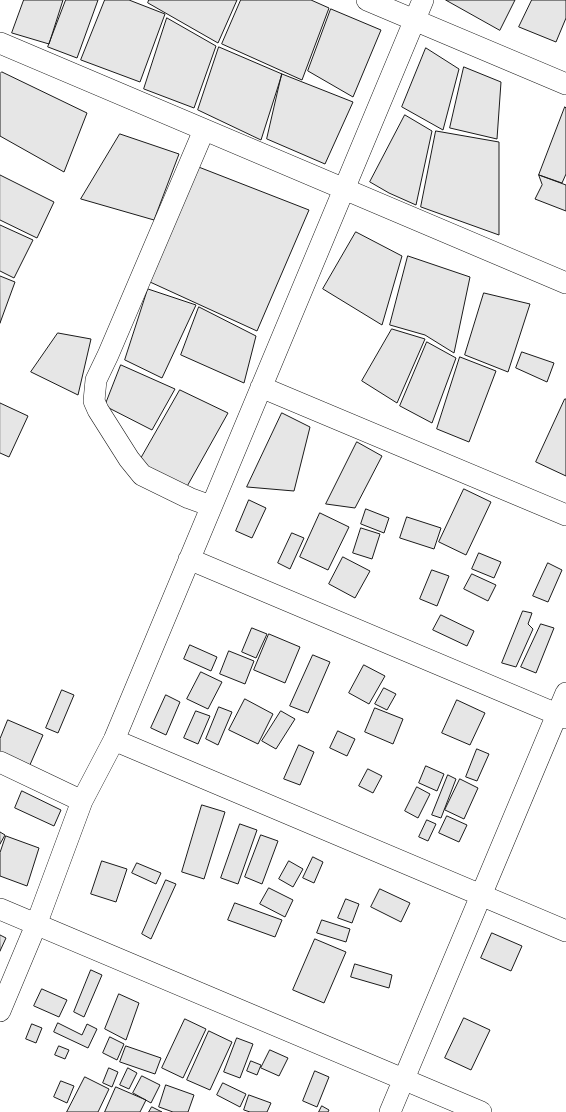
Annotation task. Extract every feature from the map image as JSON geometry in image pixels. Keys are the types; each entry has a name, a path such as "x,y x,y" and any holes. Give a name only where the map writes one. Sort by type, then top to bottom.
{"street":[{"path":"367,0 566,84"},
{"path":"0,1011 36,925 82,802 114,740 423,0"},
{"path":"0,44 566,283"},
{"path":"204,130 96,380 94,401 98,410 129,459 142,475 188,498 211,506"},
{"path":"261,387 566,515"},
{"path":"189,559 562,716"},
{"path":"390,1112 481,895 562,716 566,693"},
{"path":"114,740 566,931"},
{"path":"0,762 82,802"},
{"path":"0,909 481,1112"}],"building":[{"path":"24,0 63,0 49,44 12,33"},
{"path":"66,0 98,0 77,58 48,47"},
{"path":"105,0 129,0 165,14 140,82 81,60"},
{"path":"149,0 237,0 218,43 148,3"},
{"path":"241,0 311,0 329,8 302,80 222,44"},
{"path":"446,0 515,0 500,30"},
{"path":"532,0 566,0 566,18 556,42 519,27"},
{"path":"331,9 381,30 353,97 308,71"},
{"path":"167,18 216,46 194,108 144,89"},
{"path":"219,47 282,74 261,140 198,110"},
{"path":"426,48 459,69 443,130 402,107"},
{"path":"464,67 501,82 497,139 450,128"},
{"path":"2,72 87,113 64,172 0,136 0,74"},
{"path":"282,74 353,102 325,164 267,139"},
{"path":"565,107 566,174 562,183 539,175"},
{"path":"405,115 432,131 416,205 389,193 370,182"},
{"path":"436,131 499,142 499,235 421,207"},
{"path":"120,134 179,154 154,220 81,199"},
{"path":"196,166 309,210 257,331 150,282"},
{"path":"0,175 54,202 37,238 0,220"},
{"path":"539,175 566,185 566,211 535,199 542,185"},
{"path":"0,225 33,240 14,278 0,271"},
{"path":"356,232 402,256 382,325 323,289"},
{"path":"408,256 470,277 454,353 425,335 390,325"},
{"path":"0,276 15,282 0,323"},
{"path":"148,289 196,305 162,378 125,360"},
{"path":"484,293 530,304 508,372 465,355"},
{"path":"199,307 256,336 244,383 181,355"},
{"path":"392,329 425,339 397,403 362,381"},
{"path":"58,333 91,339 78,395 31,372"},
{"path":"427,342 456,358 432,423 400,406"},
{"path":"522,352 554,363 547,382 516,368"},
{"path":"460,357 496,371 469,442 437,429"},
{"path":"121,365 175,389 152,430 105,406"},
{"path":"180,390 228,413 185,490 139,462"},
{"path":"566,399 566,476 536,462"},
{"path":"0,403 28,416 9,457 0,453"},
{"path":"282,413 310,427 294,491 247,487"},
{"path":"357,442 382,456 355,508 326,504"},
{"path":"464,489 491,502 466,555 439,542"},
{"path":"249,500 266,508 252,538 236,531"},
{"path":"366,509 389,518 384,533 361,524"},
{"path":"320,513 349,527 328,570 300,557"},
{"path":"407,517 441,528 434,549 400,538"},
{"path":"361,528 380,534 372,559 353,553"},
{"path":"292,533 304,538 290,569 278,563"},
{"path":"479,553 501,562 494,578 472,569"},
{"path":"343,557 370,571 355,598 329,584"},
{"path":"548,563 562,570 548,602 533,596"},
{"path":"432,570 449,576 437,606 420,599"},
{"path":"472,574 496,585 488,601 464,589"},
{"path":"523,611 532,613 528,624 533,629 516,667 502,663"},
{"path":"441,615 474,631 467,646 433,630"},
{"path":"541,624 554,628 536,673 521,667"},
{"path":"252,628 267,634 256,658 242,652"},
{"path":"269,634 300,647 285,683 254,670"},
{"path":"190,645 217,657 211,671 184,659"},
{"path":"229,651 254,661 245,684 220,674"},
{"path":"313,655 330,662 308,713 290,706"},
{"path":"364,665 385,676 369,704 349,693"},
{"path":"201,672 222,682 208,709 187,699"},
{"path":"384,688 396,694 387,710 375,704"},
{"path":"62,690 74,695 58,733 46,728"},
{"path":"166,695 180,702 166,735 151,728"},
{"path":"245,699 273,714 258,744 229,730"},
{"path":"457,700 485,713 470,745 442,733"},
{"path":"219,707 232,712 218,745 206,739"},
{"path":"375,708 403,719 393,744 365,732"},
{"path":"196,711 210,716 198,744 184,738"},
{"path":"281,711 295,719 276,749 262,741"},
{"path":"8,720 43,735 29,767 0,754 0,739"},
{"path":"338,731 355,739 347,756 330,748"},
{"path":"299,745 314,752 300,785 284,779"},
{"path":"477,749 489,754 477,781 466,777"},
{"path":"426,766 444,774 437,791 419,783"},
{"path":"368,769 382,776 373,793 359,786"},
{"path":"448,775 456,779 441,818 432,815"},
{"path":"460,779 478,788 464,819 445,810"},
{"path":"417,787 430,794 418,818 405,811"},
{"path":"22,791 61,810 54,826 15,808"},
{"path":"202,805 225,812 204,879 182,872"},
{"path":"447,816 467,825 459,842 439,833"},
{"path":"427,820 436,824 428,841 419,837"},
{"path":"240,824 257,830 238,884 221,878"},
{"path":"0,832 5,835 0,844"},
{"path":"261,835 278,841 262,884 245,877"},
{"path":"6,836 39,848 27,886 0,876 0,853"},
{"path":"313,857 323,862 314,883 303,878"},
{"path":"102,861 127,869 116,902 91,894"},
{"path":"289,861 303,869 293,887 279,879"},
{"path":"137,863 161,873 156,884 132,873"},
{"path":"166,880 176,884 151,939 142,934"},
{"path":"269,888 293,900 285,917 260,904"},
{"path":"380,889 410,903 401,922 371,907"},
{"path":"346,899 359,904 352,923 338,918"},
{"path":"235,903 282,920 275,937 228,920"},
{"path":"322,920 350,929 346,942 317,933"},
{"path":"492,933 522,946 511,971 481,958"},
{"path":"0,935 6,938 0,951"},
{"path":"315,939 346,952 324,1003 293,990"},
{"path":"355,964 392,975 389,988 351,977"},
{"path":"91,970 102,975 84,1017 74,1012"},
{"path":"42,989 67,1000 59,1017 34,1006"},
{"path":"119,994 139,1003 126,1040 105,1029"},
{"path":"464,1018 490,1030 471,1070 445,1058"},
{"path":"185,1019 206,1029 183,1078 162,1068"},
{"path":"58,1023 82,1035 87,1024 97,1029 88,1048 54,1032"},
{"path":"32,1024 42,1028 36,1043 26,1039"},
{"path":"209,1031 232,1042 210,1090 187,1080"},
{"path":"110,1037 124,1044 117,1060 103,1053"},
{"path":"237,1038 253,1044 240,1078 224,1072"},
{"path":"59,1046 69,1050 65,1059 55,1055"},
{"path":"126,1046 161,1058 155,1074 120,1062"},
{"path":"270,1050 288,1058 279,1076 261,1068"},
{"path":"251,1061 261,1065 257,1075 247,1071"},
{"path":"109,1068 118,1072 112,1087 103,1083"},
{"path":"128,1068 137,1073 129,1089 120,1085"},
{"path":"315,1071 329,1077 317,1107 303,1101"},
{"path":"142,1076 160,1085 151,1103 133,1093"},
{"path":"85,1077 109,1089 98,1112 67,1112"},
{"path":"61,1081 74,1086 67,1103 54,1097"},
{"path":"223,1083 246,1094 240,1107 217,1095"},
{"path":"166,1085 194,1095 188,1112 173,1112 159,1107"},
{"path":"116,1087 146,1100 140,1112 105,1112"},
{"path":"249,1095 271,1103 267,1112 250,1112 244,1110"},
{"path":"322,1106 329,1110 328,1112 319,1112"},
{"path":"152,1107 162,1112 149,1112"}]}
